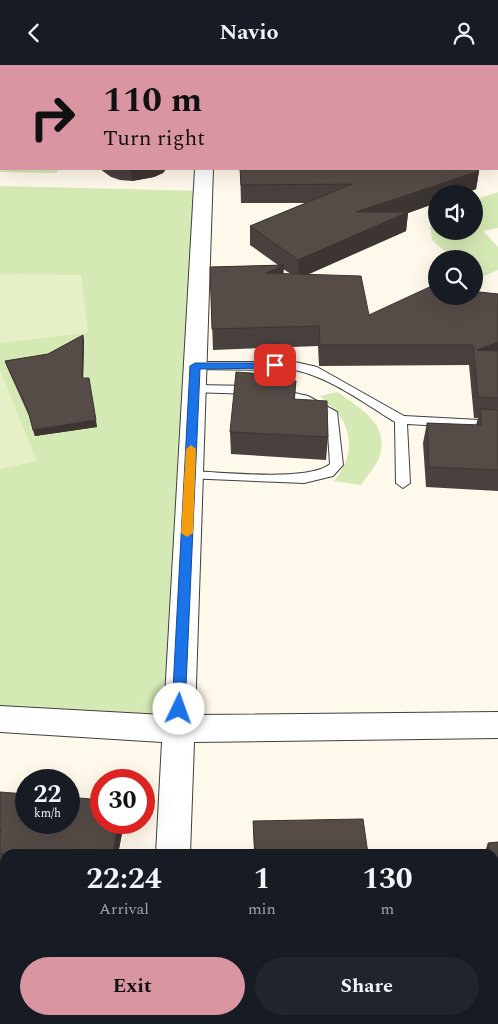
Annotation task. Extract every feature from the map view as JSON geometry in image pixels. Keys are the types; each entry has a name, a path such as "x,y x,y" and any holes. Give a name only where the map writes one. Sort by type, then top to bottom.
{"street":[{"path":"174,849 204,170"},
{"path":"0,719 178,729 498,725"}],"lane":[{"path":"194,377 295,365 341,384 401,420 498,425"},
{"path":"190,475 304,479 328,473 337,465 333,415 304,399 194,377"},
{"path":"401,420 403,483"}],"green space":[{"path":"0,170 58,170 56,173 0,172"},
{"path":"0,186 204,191 178,729 0,719"},
{"path":"498,192 498,228 483,231 483,197"},
{"path":"483,231 498,247 498,270 483,276 483,250 444,250 432,240 483,240"},
{"path":"0,274 81,275 88,333 0,343"},
{"path":"0,370 37,461 0,469"},
{"path":"338,392 371,418 380,434 382,444 379,459 361,485 334,481 346,461 349,439 342,419 320,396"}],"building":[{"path":"240,170 479,171 437,185 428,185 428,188 356,212 408,212 298,260 250,226 352,184 241,185"},
{"path":"284,265 266,273 361,276 369,315 428,288 428,305 483,305 483,292 498,294 498,342 477,350 498,351 498,398 478,397 473,345 320,345 319,326 212,329 210,267"},
{"path":"83,335 82,378 89,378 96,420 33,430 28,410 5,361 48,354"},
{"path":"236,372 259,374 259,377 296,381 294,399 327,401 328,437 230,432"},
{"path":"480,409 498,410 498,470 429,467 427,423 481,425"},
{"path":"0,792 15,793 15,834 80,834 80,798 90,799 90,834 116,834 114,849 0,849"},
{"path":"363,819 367,849 255,849 253,821"},
{"path":"498,842 498,849 489,849 488,843"}],"slow traffic":[{"path":"187,533 191,449"}],"route":[{"path":"179,709 195,366 275,365"}]}
